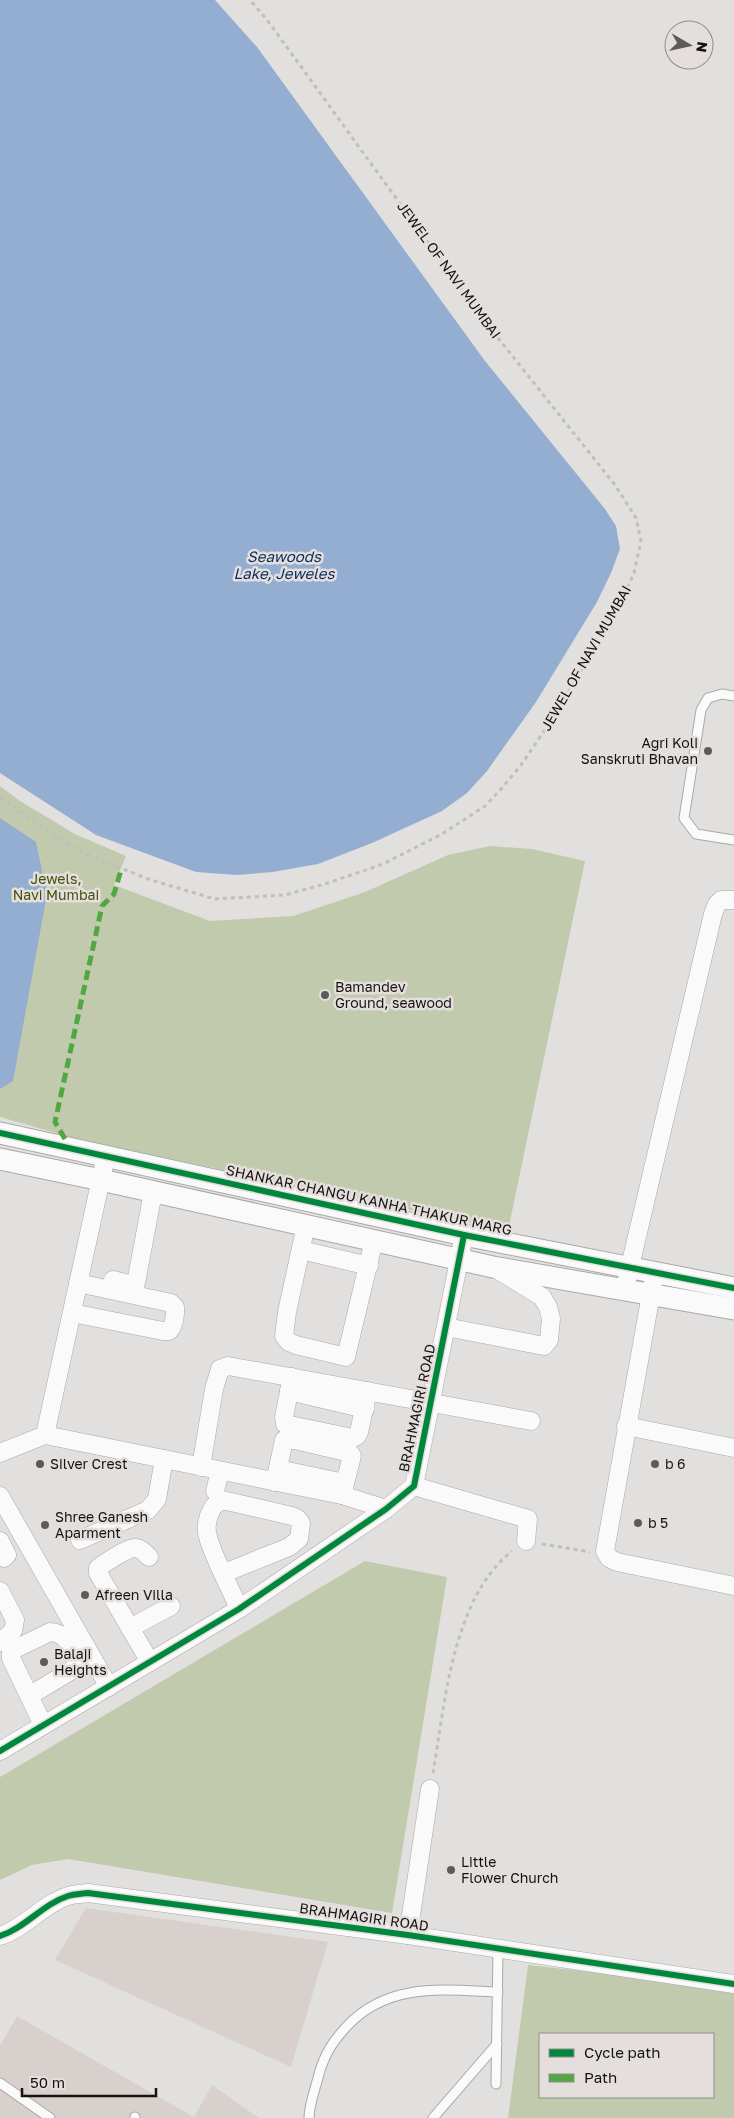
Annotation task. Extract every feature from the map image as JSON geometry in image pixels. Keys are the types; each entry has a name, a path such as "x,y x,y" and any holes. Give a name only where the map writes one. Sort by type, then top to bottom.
{"street":[{"path":"624,1290 631,1267 713,914 721,900 734,900"},
{"name":"SHANKAR CHANGU KANHA THAKUR MARG","path":"0,1133 464,1235 734,1288"},
{"path":"45,1435 106,1156"},
{"path":"0,1159 493,1267 734,1309"},
{"path":"79,1278 133,1285 136,1283 153,1192"},
{"path":"306,1225 287,1312 284,1336 288,1342 296,1345 346,1357"},
{"name":"BRAHMAGIRI ROAD","path":"0,1751 239,1609 386,1509 414,1486 464,1235"},
{"path":"338,1386 374,1240"},
{"path":"301,1250 369,1266"},
{"path":"446,1327 540,1346 544,1346 549,1340 551,1319 548,1307 542,1296 493,1267"},
{"path":"656,1273 650,1295 626,1426 605,1546 606,1555 616,1562 734,1586"},
{"path":"72,1313 169,1331 172,1328 176,1311 175,1307 171,1304 79,1278"},
{"path":"201,1467 214,1389 220,1369 228,1366 365,1408"},
{"path":"291,1384 285,1424 353,1438 359,1432 368,1391"},
{"path":"291,1384 338,1386 531,1421"},
{"path":"626,1426 734,1448"},
{"path":"0,1453 45,1435 220,1471 276,1476 344,1489 386,1509"},
{"path":"276,1476 284,1440 295,1440 350,1453 352,1456 344,1489"},
{"path":"80,1540 127,1524 148,1510 157,1499 164,1460"},
{"path":"215,1491 220,1471"},
{"path":"414,1486 528,1519 526,1541"},
{"path":"0,1496 66,1624 109,1687"},
{"path":"224,1574 289,1547 299,1539 301,1523 292,1516 222,1500 217,1502 209,1517 207,1536 239,1609"},
{"path":"149,1557 142,1550 133,1549 98,1568 98,1573 150,1662"},
{"path":"0,1591 15,1620 13,1632 0,1642"},
{"path":"130,1628 171,1606"},
{"path":"29,1696 43,1725"},
{"path":"408,1935 430,1788"},
{"name":"BRAHMAGIRI ROAD","path":"0,1936 21,1926 52,1904 69,1896 88,1893 408,1935 734,1984"}],"lane":[{"path":"734,696 722,694 708,698 701,710 684,818 696,834 734,840"},
{"path":"496,2084 498,1949"},
{"path":"309,2118 324,2055 339,2034 361,2012 393,1996 414,1991 498,1992"},
{"path":"434,2118 497,2044"},
{"path":"0,2083 50,2118"}],"path":[{"path":"430,1788 454,1654 468,1612 496,1566 510,1552 526,1541 606,1555"}],"shaded area":[{"path":"86,1908 328,1942 291,2067 55,1960"},
{"path":"17,2016 194,2117 212,2085 259,2118 0,2118 0,2046"}],"green space":[{"name":"Bamandev Ground, seawood","path":"0,786 20,801 75,834 126,856 114,885 210,921 293,916 365,892 448,855 490,846 532,849 585,861 508,1231 73,1138 0,1117"},
{"path":"365,1561 447,1577 392,1913 68,1859 32,1865 0,1880 0,1777"},
{"path":"528,1965 734,1988 734,2118 508,2118"}],"water":[{"name":"Seawoods Lake, Jeweles","path":"0,0 215,0 257,47 485,361 605,509 616,526 620,549 611,573 597,602 536,702 487,771 467,793 442,811 372,843 318,864 273,872 237,875 196,872 96,835 0,773"},
{"path":"0,818 36,842 47,894 13,1081 0,1089"}],"marked path":[{"path":"65,1139 55,1122 102,906 114,894 121,870"}],"cycle path":[{"path":"0,1133 464,1235 734,1288"},
{"path":"0,1751 239,1609 386,1509 414,1486 464,1235"},
{"path":"0,1936 18,1928 50,1904 70,1895 88,1893 408,1935 734,1984"}],"place":[{"name":"Agri Koli Sanskruti Bhavan","path":"708,751"},
{"name":"Bamandev Ground, seawood","path":"325,995"},
{"name":"Silver Crest","path":"40,1464"},
{"name":"b 6","path":"655,1464"},
{"name":"b 5","path":"638,1523"},
{"name":"Shree Ganesh Aparment","path":"45,1525"},
{"name":"Afreen Villa","path":"85,1595"},
{"name":"Balaji Heights","path":"44,1662"},
{"name":"Little Flower Church","path":"451,1870"}],"park label":[{"name":"Jewels, Navi Mumbai","path":"56,888"}]}
